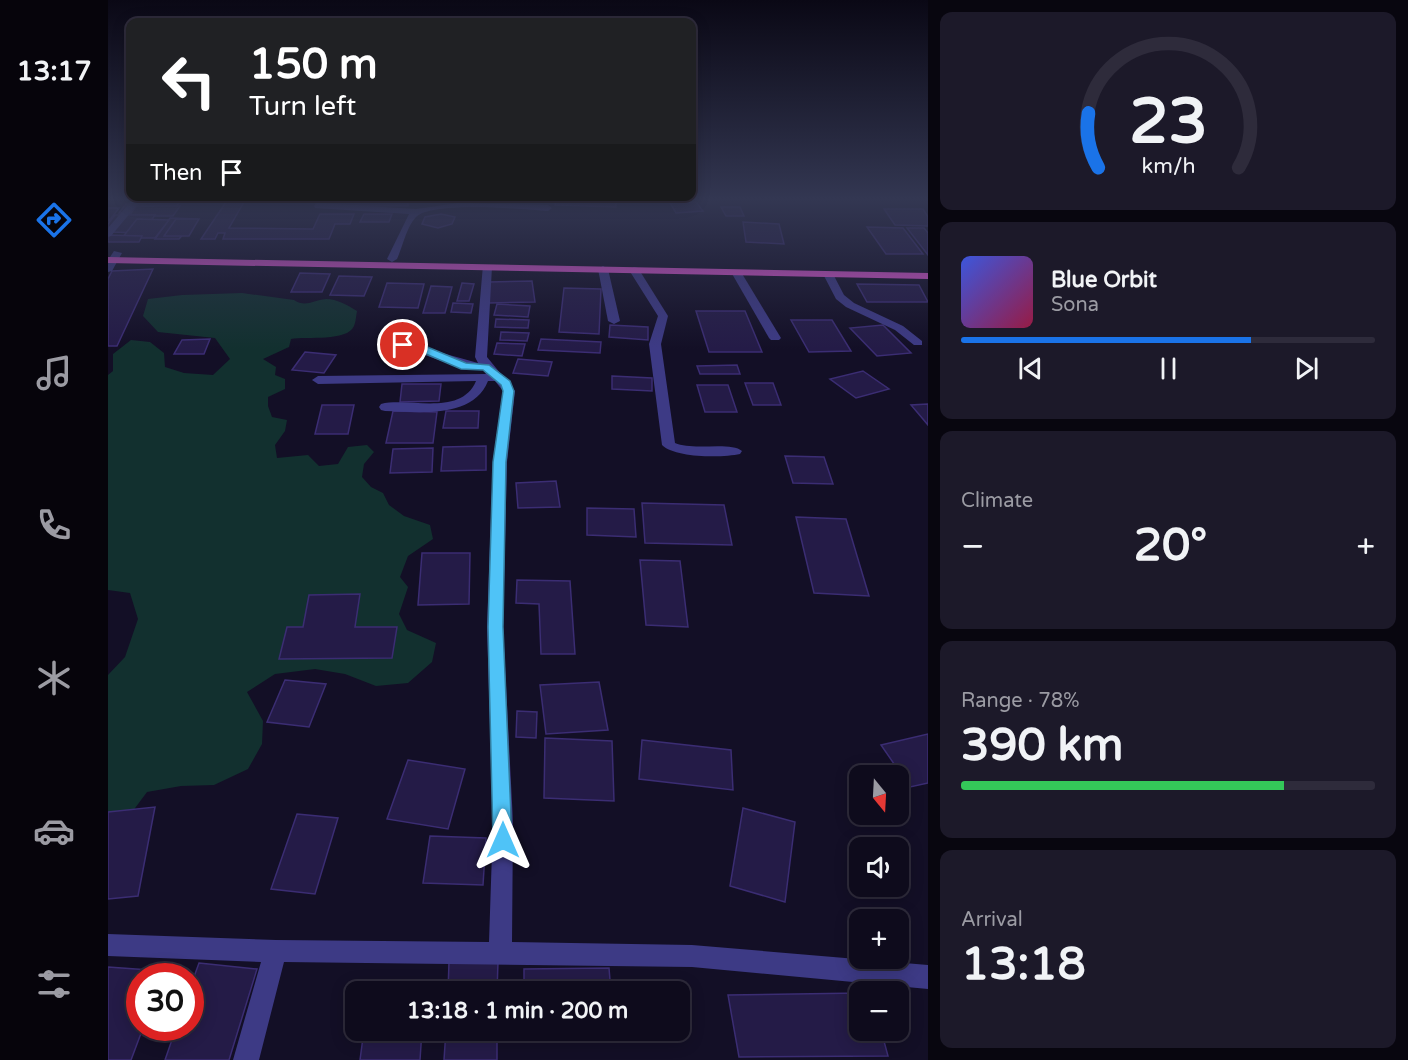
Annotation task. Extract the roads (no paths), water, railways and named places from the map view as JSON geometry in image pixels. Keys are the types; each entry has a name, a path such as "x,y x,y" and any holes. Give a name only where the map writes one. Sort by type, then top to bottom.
{"highway":[{"path":"111,259 392,259 650,267 928,269"},
{"path":"111,259 634,270 650,267 736,272 928,276"}],"street":[{"path":"392,259 397,249"},
{"path":"487,267 481,357 489,374"},
{"path":"603,269 614,321"},
{"path":"634,270 663,316 655,344 669,445 686,450 735,452"},
{"path":"736,272 775,338"},
{"path":"828,274 840,297 850,305 899,328 918,343"},
{"path":"403,345 421,348 489,374 506,383 509,391 500,462 495,627 503,822 500,953"},
{"path":"318,380 489,374"},
{"path":"385,407 435,407 467,400 476,393 489,374"},
{"path":"108,945 276,951 692,956 928,977"},
{"path":"246,1060 276,951"}]}
